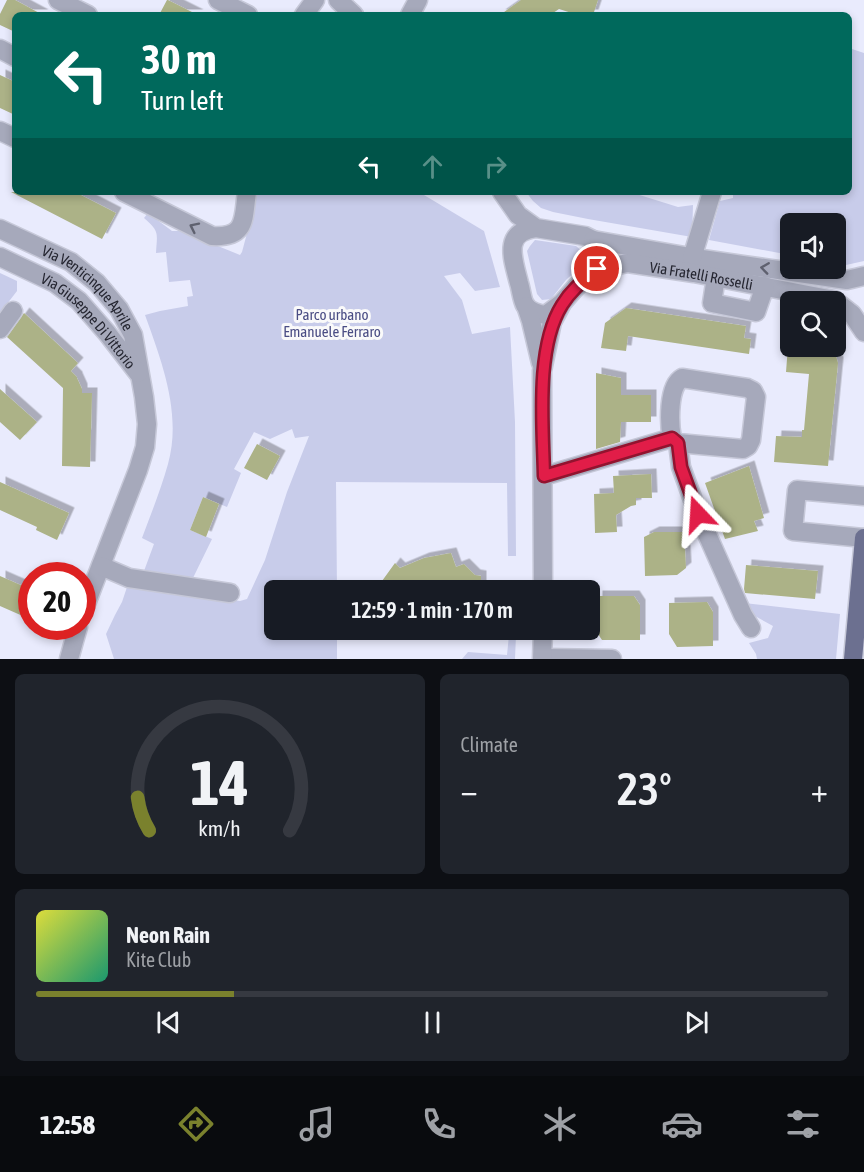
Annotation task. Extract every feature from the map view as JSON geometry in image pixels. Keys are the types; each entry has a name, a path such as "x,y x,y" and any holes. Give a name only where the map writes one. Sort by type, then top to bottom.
{"main road":[{"path":"853,659 864,538"}],"street":[{"path":"58,0 82,12"},
{"path":"218,0 242,12"},
{"path":"338,0 351,12"},
{"path":"130,195 212,236 225,237 237,232 243,224 247,195"},
{"path":"502,195 542,371 543,580"},
{"path":"503,195 518,215 536,228"},
{"path":"693,258 711,195"},
{"path":"512,248 517,235 524,229 536,228 585,236 593,240 601,260 597,269 562,303 546,315 536,314 526,306"},
{"name":"Via Venticinque Aprile","path":"0,229 71,262 97,283 119,309 133,334 139,374"},
{"name":"Via Fratelli Rosselli","path":"593,240 693,258 858,280"},
{"name":"Via Giuseppe Di Vittorio","path":"0,257 55,283 79,301 139,374 147,424 145,447 96,579"},
{"name":"Via Fratelli Rosselli","path":"597,269 628,262 790,291"},
{"path":"716,277 712,303 756,312 765,286"},
{"name":"Via Fratelli Rosselli","path":"846,302 864,305"},
{"path":"542,371 552,322 562,303"},
{"path":"846,309 864,332"},
{"path":"0,329 13,311"},
{"path":"544,476 675,440 743,449 748,446 750,440 756,397 753,392 747,388 682,378 673,388 670,427 675,440 681,467 698,514 751,628"},
{"path":"864,496 797,490 793,531 864,538"},
{"path":"101,566 129,578 230,593"},
{"path":"69,659 74,640"},
{"path":"543,640 543,658 612,659"}],"green space":[{"path":"852,49 864,53 864,261 846,265 846,213 780,213 780,253 709,240 720,201 733,198 733,195 852,195"},
{"name":"Parco urbano Emanuele Ferraro","path":"254,195 424,195 484,231 500,287 475,291 460,273 444,276 462,300 472,334 510,327 515,422 516,556 508,556 507,483 336,482 337,580 264,580 264,640 337,640 337,659 114,659 106,634 128,584 240,601 247,599 265,560 287,492 309,436 295,438 292,429 270,439 254,432 234,469 241,473 227,507 203,497 190,530 212,539 192,580 144,571 154,544 142,538 168,464 173,426 168,388 145,315 188,306 187,297 193,296 190,280 169,282 166,252 156,253 156,233 144,218 148,213 172,231 181,231 240,255 250,222"},
{"path":"528,195 640,195 678,207 693,205 692,237 553,212 541,208"},
{"path":"535,240 576,246 584,256 579,268 551,299 542,300 537,294 527,251"},
{"path":"0,273 17,281 17,291 0,313"},
{"path":"744,603 840,614 836,659 757,659 749,643 768,638 773,626 755,616"},
{"path":"508,640 516,640 515,659 462,659 468,652 507,655"}],"building":[{"path":"7,0 15,0 37,12 12,12 12,31 0,25 0,14"},
{"path":"168,0 192,12 161,12"},
{"path":"521,0 598,0 594,12 568,12 559,9 554,12 504,12"},
{"path":"0,75 12,81 12,114 0,108"},
{"path":"17,195 81,195 116,213 102,239"},
{"path":"626,308 746,326 744,338 751,339 749,354 628,336 626,351 601,348 605,323"},
{"path":"24,313 78,363 71,371 77,377 82,393 92,393 90,467 62,466 63,388 7,337"},
{"path":"787,357 836,357 838,363 828,466 774,462 776,436 802,437 802,430 804,430 809,374 786,372"},
{"path":"596,373 621,378 621,395 651,395 651,422 621,422 620,442 596,449"},
{"path":"0,389 37,422 20,440 0,422"},
{"path":"257,444 280,456 267,480 244,468"},
{"path":"749,466 764,518 754,521 758,531 725,539 705,483"},
{"path":"651,474 652,498 636,498 636,505 616,515 617,532 595,533 594,494 614,493 613,476"},
{"path":"0,482 69,513 57,540 36,530 37,527 0,510"},
{"path":"203,497 219,504 206,537 190,530"},
{"path":"654,532 684,532 686,568 677,575 645,576 644,537"},
{"path":"451,553 456,567 464,564 475,575 481,576 481,580 383,580 395,563 400,568 424,558"},
{"path":"746,565 818,571 815,599 745,593"},
{"path":"0,576 18,584 18,614 0,606"},
{"path":"600,596 634,596 640,605 640,640 602,640 600,637"},
{"path":"707,602 713,612 713,646 677,647 669,634 669,603"}],"route":[{"path":"597,269 562,303 552,322 542,371 544,476 672,438 678,443 681,467 698,514"}]}
